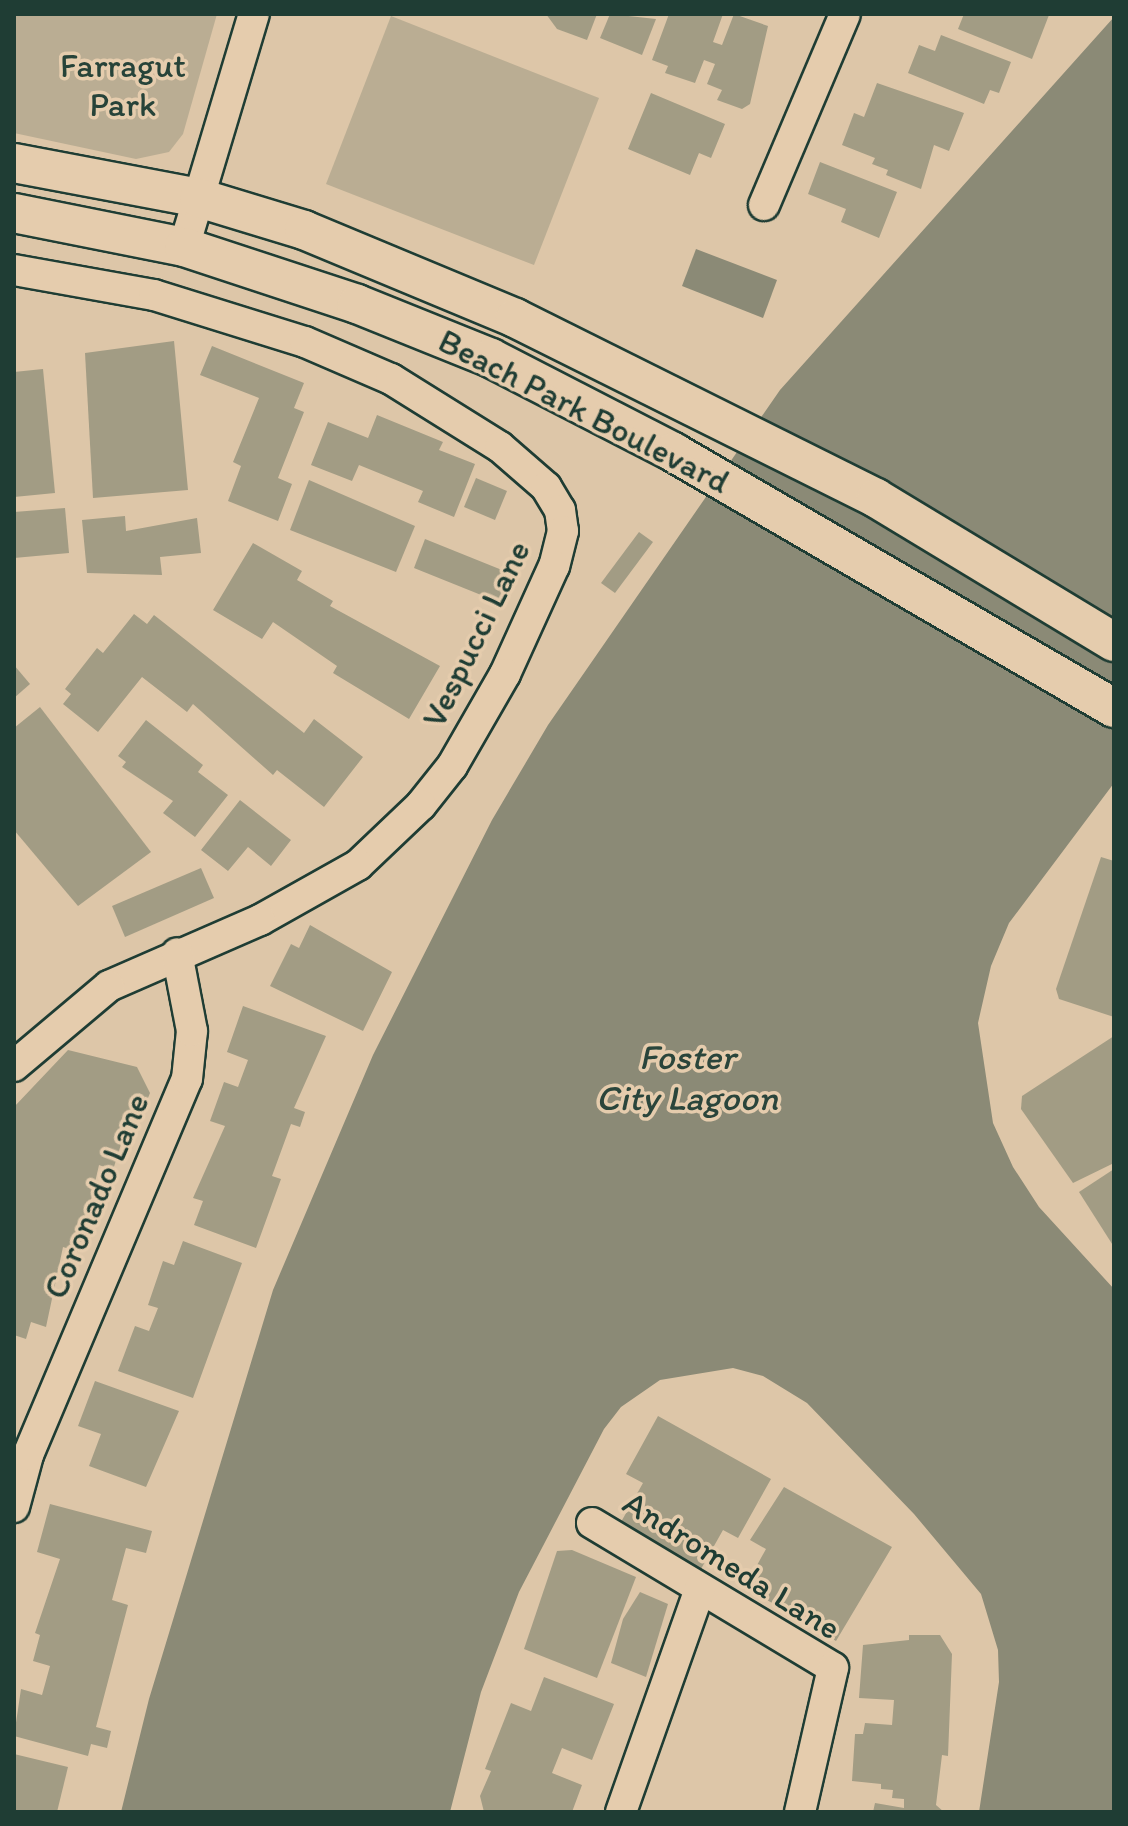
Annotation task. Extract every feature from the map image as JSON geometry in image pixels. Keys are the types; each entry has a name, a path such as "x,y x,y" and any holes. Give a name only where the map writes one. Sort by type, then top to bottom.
{"main road":[{"name":"Beach Park Boulevard","path":"14,163 199,198 304,230 515,318 876,498 1114,642"},
{"name":"Beach Park Boulevard","path":"14,213 184,247 357,304 491,358 673,452 1114,708"}],"street":[{"path":"184,247 254,14"},
{"path":"764,205 845,14"},
{"name":"Vespucci Lane","path":"14,270 154,295 305,342 391,379 500,447 546,487 560,510 562,543 522,639 476,728 421,805 358,865 260,920 177,953 109,986 14,1066"},
{"name":"Coronado Lane","path":"14,1507 28,1455 187,1079 192,1031 177,953"},
{"name":"Andromeda Lane","path":"592,1523 833,1668 800,1812"},
{"path":"621,1812 700,1589"}],"green space":[{"name":"Farragut Park","path":"14,14 217,14 183,134 169,152 136,159 14,133"},
{"path":"391,16 599,98 534,265 326,184"}],"water":[{"name":"Foster City Lagoon","path":"1114,17 1114,783 1009,923 991,966 978,1023 993,1123 1013,1167 1039,1207 1114,1289 1114,1812 979,1812 999,1682 998,1650 981,1594 914,1514 807,1403 763,1376 733,1368 660,1380 621,1407 604,1429 519,1592 481,1692 450,1812 121,1812 149,1699 273,1290 373,1055 492,820 548,725 780,390"},
{"path":"696,249 777,280 763,318 682,286"}],"building":[{"path":"546,14 597,14 587,40 557,29"},
{"path":"610,14 656,19 642,55 600,38"},
{"path":"669,14 723,14 713,42 722,45 734,14 768,26 750,104 742,109 717,100 722,90 707,84 715,64 704,60 695,83 665,73 668,66 652,60"},
{"path":"964,14 1049,15 1032,59 958,29"},
{"path":"941,35 1011,62 999,93 990,90 984,104 908,73 919,45 935,51"},
{"path":"877,83 964,113 949,151 934,145 921,189 886,175 888,170 872,164 875,158 842,145 854,113 864,117"},
{"path":"651,93 725,124 711,158 699,153 690,175 628,149"},
{"path":"820,162 897,192 879,238 841,222 846,209 808,194"},
{"path":"174,341 188,490 93,498 85,353"},
{"path":"212,346 304,383 294,408 304,412 278,478 292,484 278,521 228,501 241,466 233,462 259,398 200,375"},
{"path":"43,369 55,493 14,497 14,372"},
{"path":"377,415 443,442 439,450 475,464 454,517 418,502 423,491 359,465 352,481 311,465 328,422 368,438"},
{"path":"476,478 507,491 495,520 464,507"},
{"path":"309,480 415,526 396,572 290,530"},
{"path":"65,508 69,553 14,558 14,512"},
{"path":"125,516 126,531 197,518 201,553 160,557 162,575 87,573 82,520"},
{"path":"639,532 653,542 615,593 601,583"},
{"path":"425,539 512,574 501,603 414,568"},
{"path":"253,543 302,571 297,580 333,601 330,606 440,666 409,719 333,673 337,666 273,622 262,639 213,610"},
{"path":"134,614 147,624 154,615 304,733 314,719 363,757 324,807 277,770 273,775 193,704 187,712 142,677 98,732 63,704 71,694 65,689 97,648 103,653"},
{"path":"14,665 30,684 14,698"},
{"path":"40,707 151,852 78,906 14,830 14,728"},
{"path":"146,720 203,765 198,772 228,795 195,837 163,813 173,801 122,767 126,762 118,756"},
{"path":"240,800 291,840 271,866 248,847 228,871 201,850"},
{"path":"1101,857 1114,861 1114,1017 1059,999 1056,989"},
{"path":"201,868 214,898 125,937 112,906"},
{"path":"310,925 392,972 363,1031 270,986 291,944 299,948"},
{"path":"243,1006 326,1036 294,1108 305,1112 300,1127 291,1124 272,1176 281,1179 256,1248 194,1225 203,1201 193,1198 225,1126 210,1121 224,1082 238,1087 248,1060 227,1052"},
{"path":"1114,1036 1114,1163 1073,1183 1021,1109 1022,1096"},
{"path":"68,1050 137,1067 150,1093 131,1140 123,1138 113,1170 99,1165 79,1252 63,1247 46,1327 31,1322 26,1339 14,1335 14,1107"},
{"path":"1114,1169 1114,1247 1079,1192"},
{"path":"183,1241 242,1263 193,1398 118,1371 135,1326 149,1331 158,1308 148,1305 163,1261 174,1265"},
{"path":"95,1381 179,1411 146,1487 89,1466 101,1434 78,1426"},
{"path":"658,1416 771,1479 738,1538 723,1530 701,1569 621,1522 643,1483 626,1474"},
{"path":"784,1487 892,1547 836,1641 745,1587 766,1549 750,1540"},
{"path":"50,1504 152,1531 146,1553 126,1548 112,1600 128,1605 96,1727 111,1731 107,1748 91,1744 88,1756 14,1736 21,1689 42,1695 50,1666 33,1661 40,1635 35,1633 60,1559 37,1552"},
{"path":"572,1550 636,1577 597,1678 524,1649 557,1551"},
{"path":"640,1592 668,1604 646,1677 611,1663 623,1619"},
{"path":"909,1635 940,1635 952,1654 948,1756 942,1755 936,1805 944,1812 873,1812 875,1803 904,1808 904,1799 892,1798 893,1790 881,1789 881,1784 852,1781 855,1734 863,1734 865,1723 892,1725 894,1700 859,1698 863,1645 909,1640"},
{"path":"544,1677 614,1704 592,1760 562,1748 552,1773 582,1785 572,1812 484,1812 480,1796 491,1771 485,1769 511,1703 531,1711"},
{"path":"14,1754 68,1767 57,1812 14,1812"}]}
